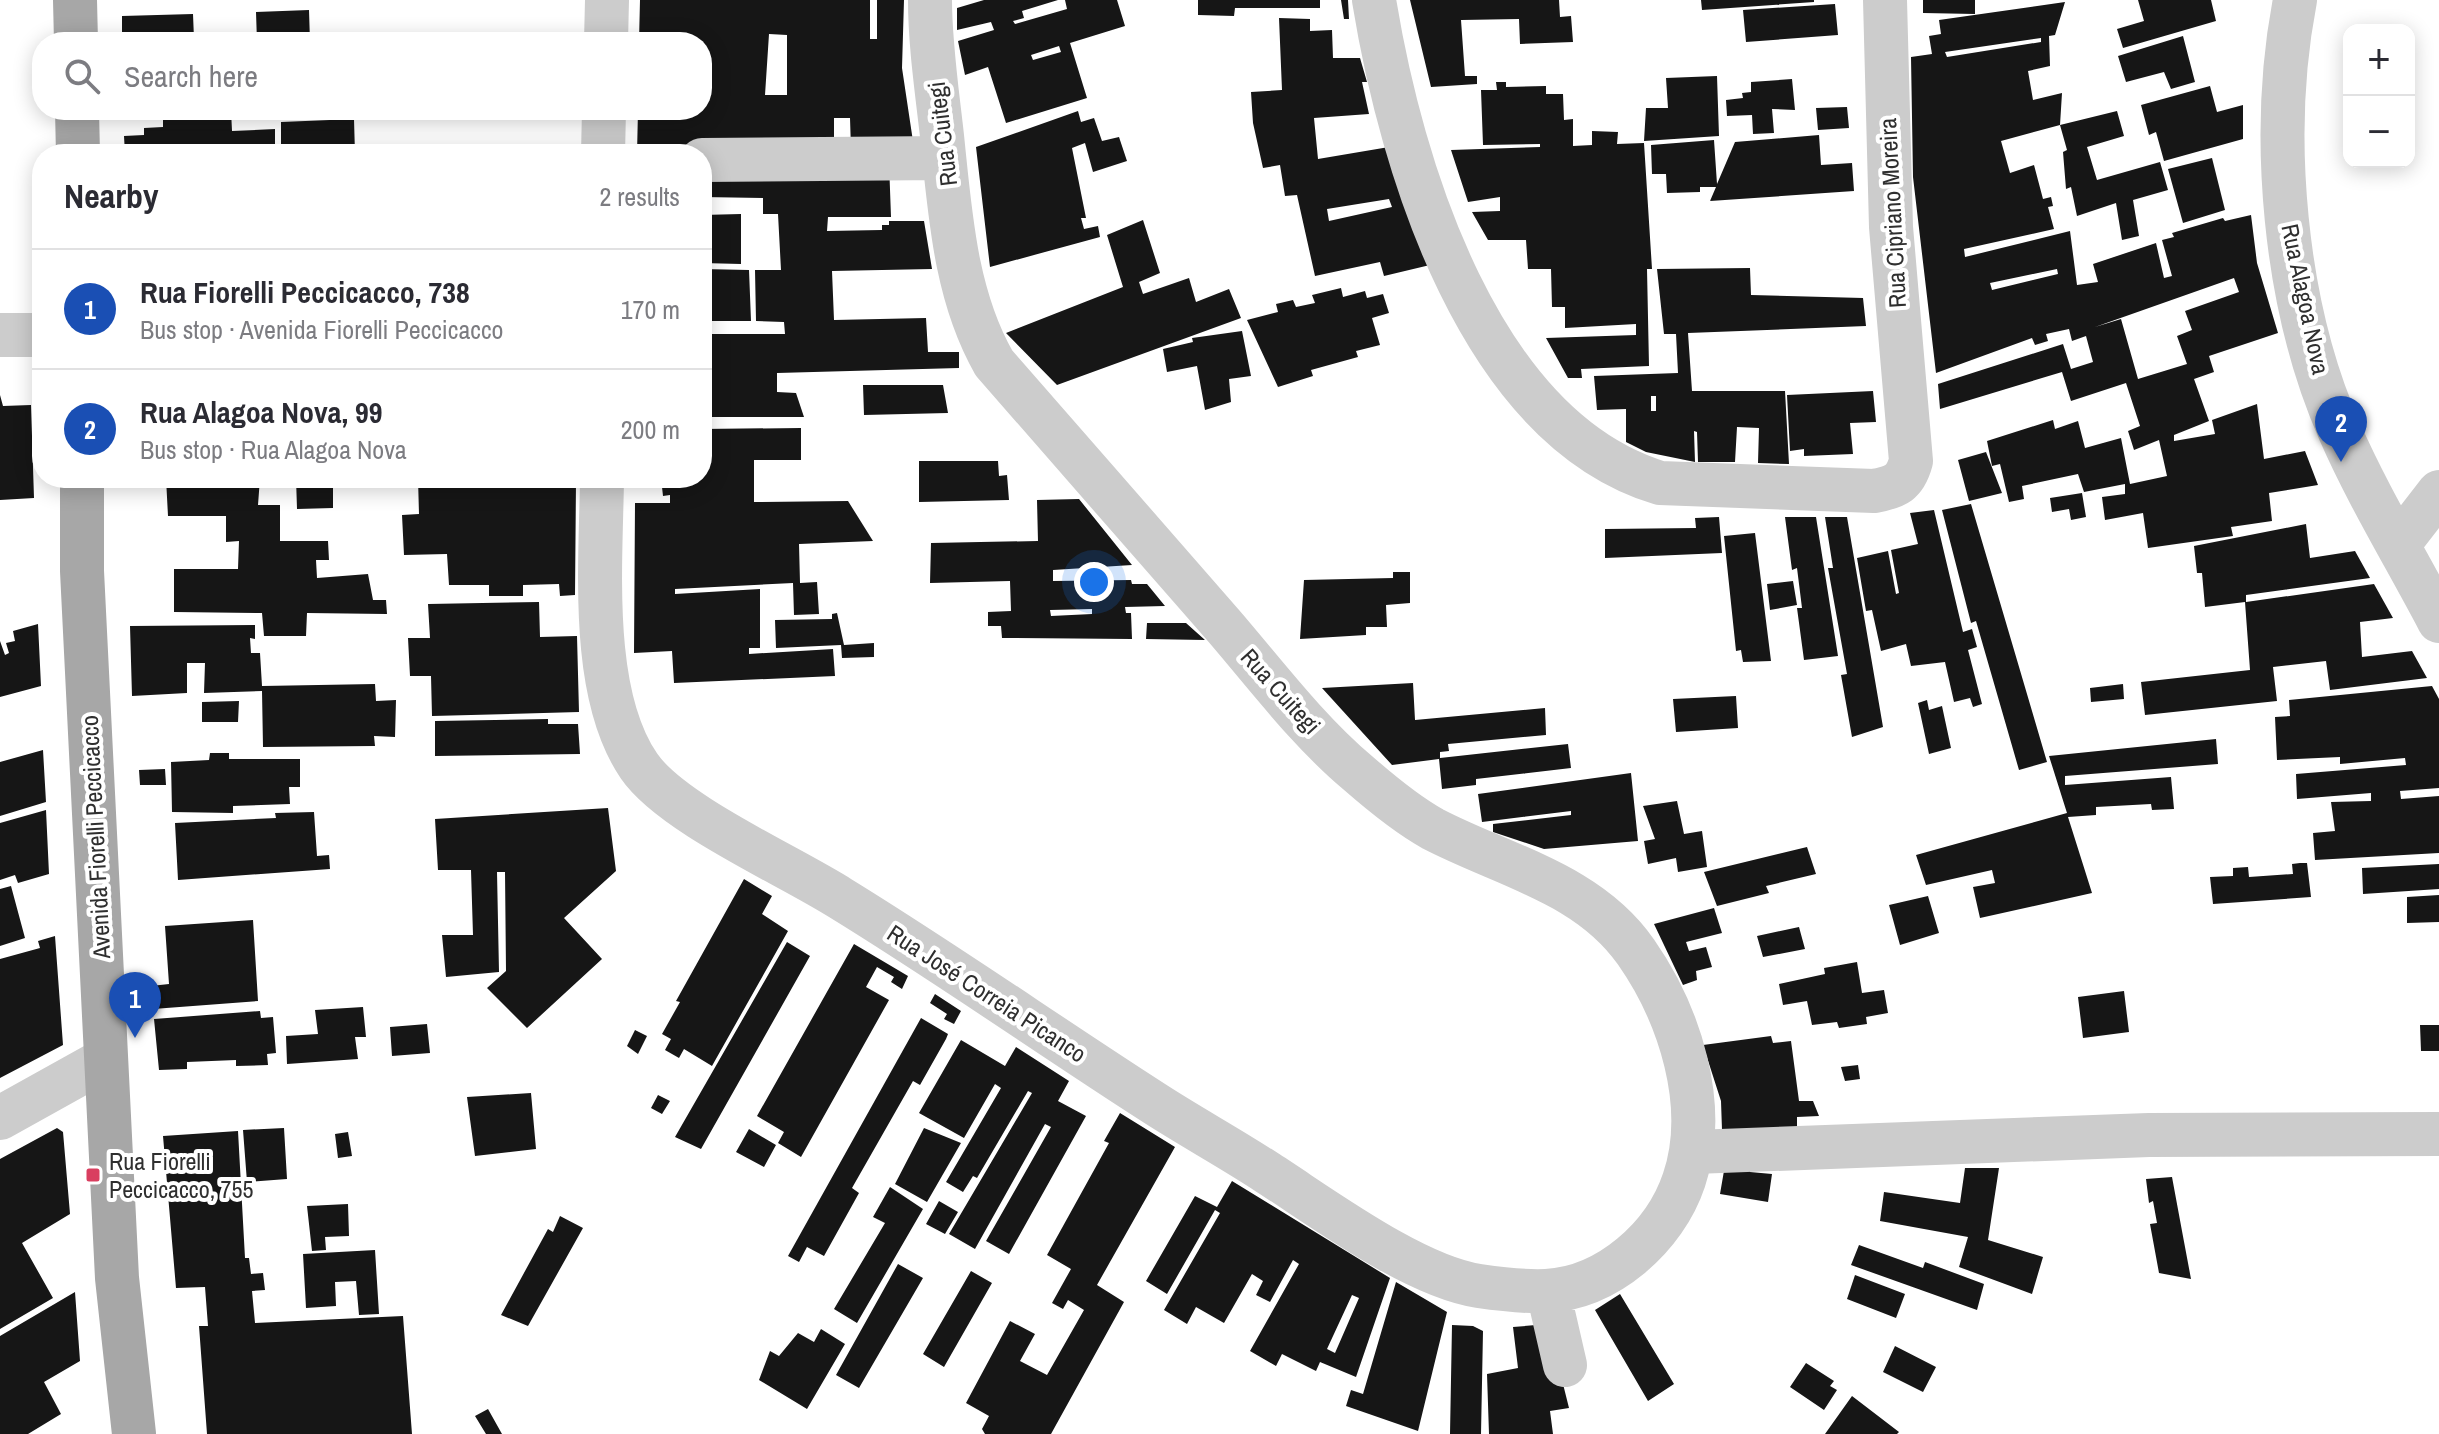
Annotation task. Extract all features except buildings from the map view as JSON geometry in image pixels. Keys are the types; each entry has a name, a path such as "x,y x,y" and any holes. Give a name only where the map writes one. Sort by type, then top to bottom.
{"main road":[{"path":"75,0 76,32"},
{"path":"77,120 78,144"},
{"name":"Avenida Fiorelli Peccicacco","path":"82,488 82,571 117,1278 134,1434"}],"street":[{"path":"606,32 607,0"},
{"name":"Rua Cuitegi","path":"930,0 944,158 960,272 980,339 994,363 1350,767 1430,827 1577,895 1612,923 1638,955 1665,1007 1685,1059 1694,1107 1694,1152 1679,1196 1655,1234 1612,1270"},
{"name":"Rua Cipriano Moreira","path":"1374,0 1397,108 1425,203 1453,270 1495,351 1539,402 1594,452 1628,474 1660,483 1874,491 1895,487 1907,477 1911,461 1891,227 1885,0"},
{"name":"Rua Alagoa Nova","path":"2295,0 2281,89 2282,170 2293,259 2313,354 2339,431 2439,621"},
{"path":"603,144 604,120"},
{"path":"712,160 944,158"},
{"path":"0,335 32,335"},
{"name":"Rua José Correia Picanco","path":"602,488 606,666 612,699 621,730 641,770 684,807 838,896 1353,1229 1411,1260 1473,1285 1548,1291 1612,1270"},
{"path":"2398,545 2439,492"},
{"path":"0,1118 106,1059"},
{"path":"1694,1152 2149,1135 2439,1134"},
{"path":"1548,1291 1565,1365"}],"place":[{"name":"Rua Alagoa Nova, 99","path":"2341,462"},
{"name":"Rua Fiorelli Peccicacco, 738","path":"135,1038"},
{"name":"Rua Fiorelli Peccicacco, 755","path":"93,1175"}]}
